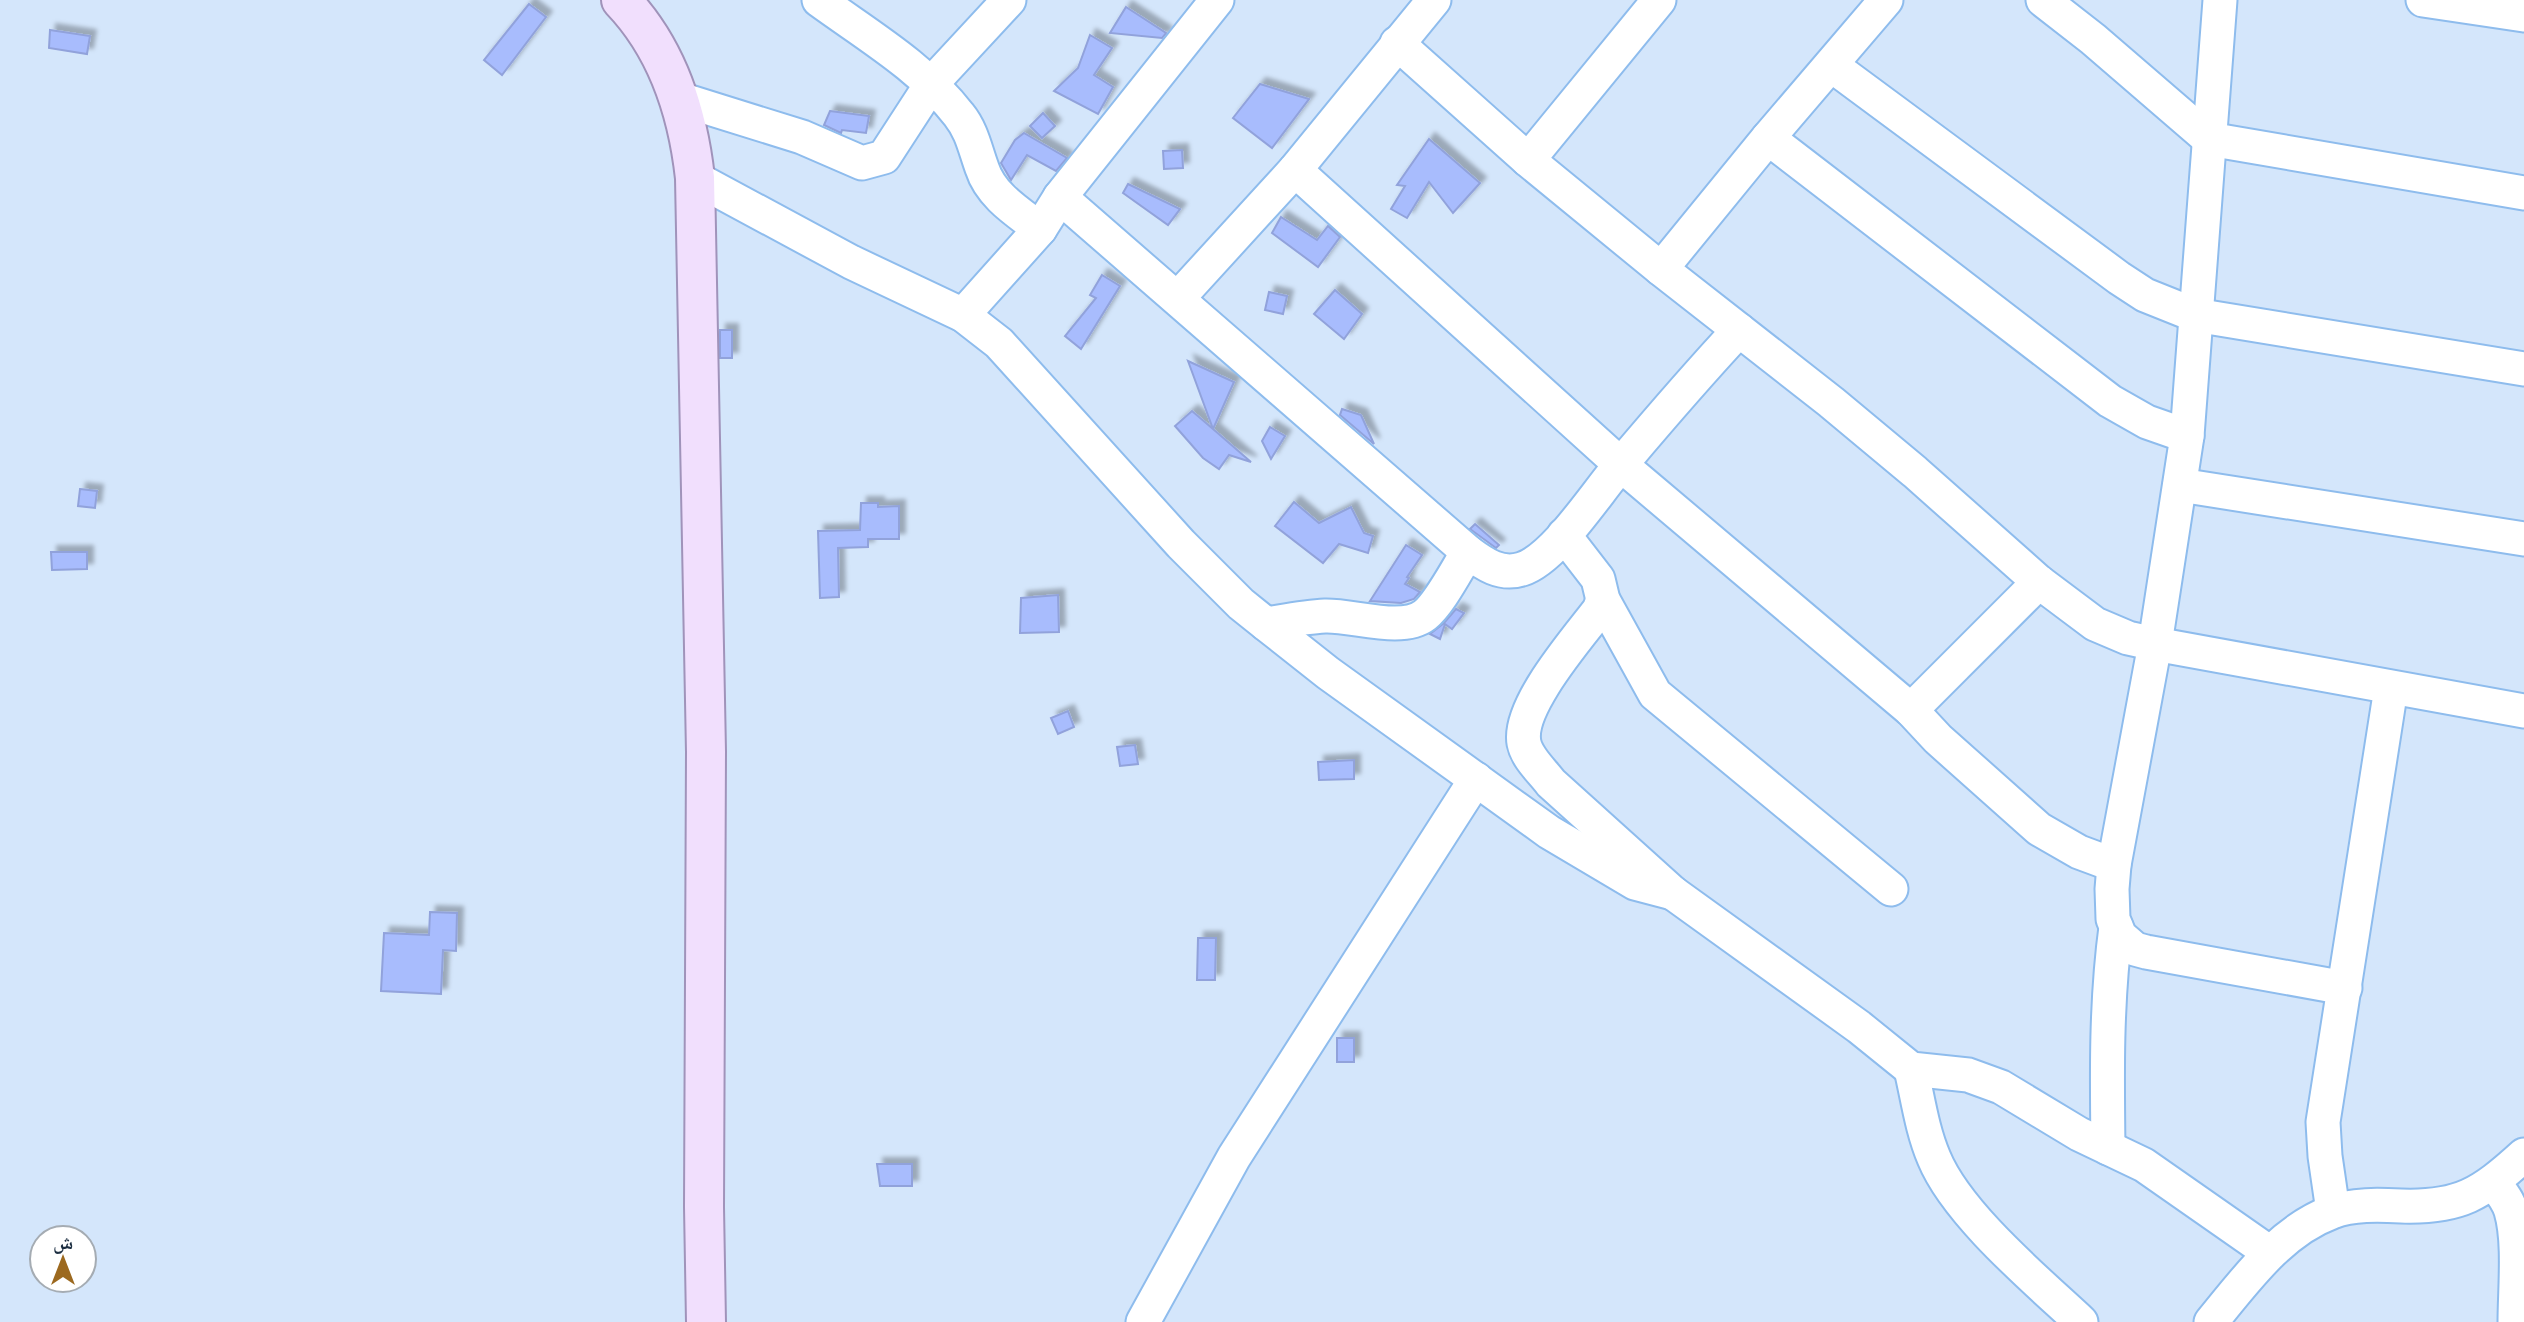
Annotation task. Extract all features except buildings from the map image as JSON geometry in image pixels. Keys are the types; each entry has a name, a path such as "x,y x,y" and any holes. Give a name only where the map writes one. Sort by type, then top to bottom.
{"main road":[{"path":"621,0 669,72 691,138 695,178 706,752 706,1322"}],"street":[{"path":"819,0 932,83 967,128 977,147 982,169 995,192 1040,229"},
{"path":"680,99 802,137 862,163 884,157 932,83 1009,0"},
{"path":"963,314 1040,229 1060,197 1217,0"},
{"path":"1178,298 1295,170 1434,0"},
{"path":"1528,160 1659,0"},
{"path":"1661,269 1886,0"},
{"path":"2043,0 2093,39 2209,139 2524,193"},
{"path":"2108,1148 2107,1026 2109,977 2116,928 2112,908 2114,865 2155,645 2187,436 2220,0"},
{"path":"2424,0 2524,15"},
{"path":"1397,43 1528,160 1905,464 2039,582 2095,624 2127,638 2155,645 2524,711"},
{"path":"1831,65 2145,295 2195,315 2524,369"},
{"path":"1768,138 2110,401 2147,422 2187,436"},
{"path":"1295,170 1620,464 1911,710 1963,762 2039,829 2079,852 2114,865"},
{"path":"695,178 851,262 963,314 999,344 1218,582 1266,624 1328,673 1549,832 1635,883 1673,892"},
{"path":"1060,197 1468,552 1498,570 1524,569 1564,535 1620,464 1739,330"},
{"path":"2180,485 2524,539"},
{"path":"1564,535 1598,579 1603,600 1655,694 1891,890"},
{"path":"1266,624 1324,616 1392,623 1415,621 1433,607 1468,552"},
{"path":"1911,710 2039,582"},
{"path":"1603,600 1599,610 1531,706 1524,725 1524,745 1536,765 1552,783 1673,892 1859,1027 1911,1069 1968,1075 2001,1087 2079,1134 2144,1165 2270,1252"},
{"path":"2333,1211 2323,1122 2391,688"},
{"path":"1143,1322 1234,1157 1476,779"},
{"path":"2116,928 2126,943 2146,952 2345,988"},
{"path":"1911,1069 1923,1124 1935,1160 1945,1178 1962,1202 2004,1248 2081,1322"},
{"path":"2211,1322 2270,1252 2304,1226 2333,1211 2378,1205 2437,1205 2462,1199 2494,1183 2524,1155"},
{"path":"2494,1183 2505,1197 2514,1231 2515,1322"}]}
